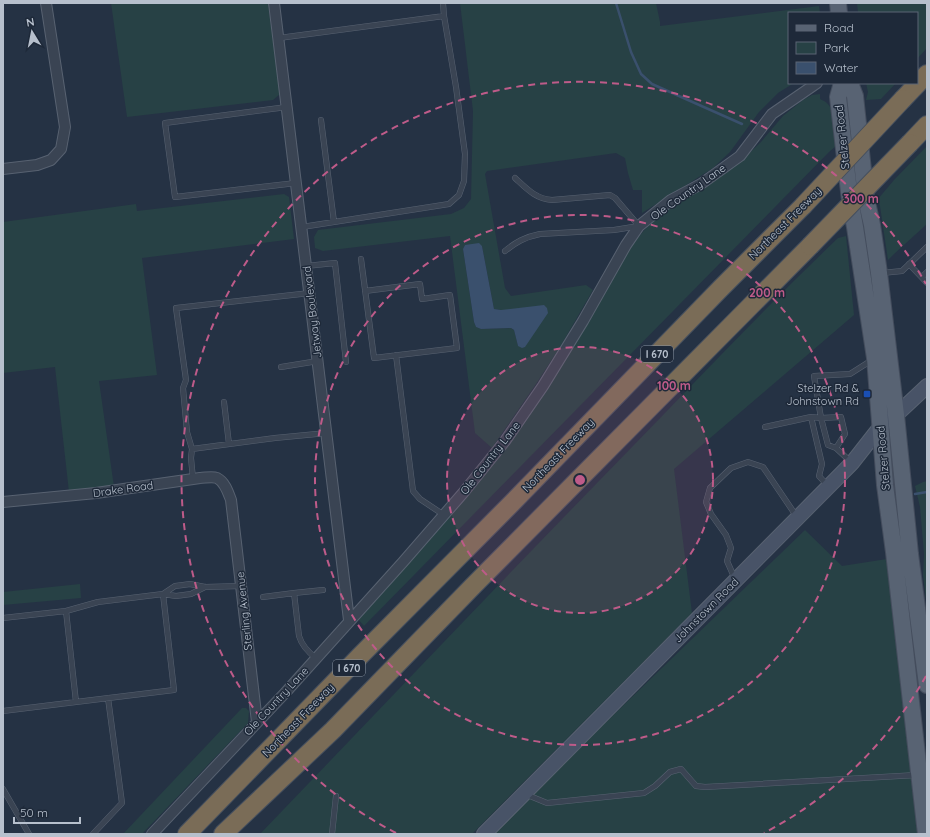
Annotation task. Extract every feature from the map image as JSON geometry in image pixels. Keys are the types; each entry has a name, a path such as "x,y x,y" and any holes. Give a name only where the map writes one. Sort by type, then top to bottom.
{"highway":[{"name":"Northeast Freeway","path":"918,84 927,74"},
{"name":"Northeast Freeway","path":"187,834 803,206 918,84"},
{"name":"I 670","path":"223,834 334,730 927,125"},
{"path":"237,834 334,730"}],"main road":[{"name":"Stelzer Road","path":"842,84 838,97 850,200 875,358 885,485 926,834"},
{"name":"Stelzer Road","path":"850,84 855,96 866,198 872,225 896,415 910,554 927,685"},
{"name":"Johnstown Road","path":"484,834 852,463 881,426 896,415 927,386"}],"street":[{"path":"3,169 37,165 51,160 61,149 65,127 46,3"},
{"name":"Jetway Boulevard","path":"274,3 350,620"},
{"name":"Ole Country Lane","path":"152,834 257,722 403,562 463,493 505,441 543,386 583,321 626,245 640,226 671,200 701,184 740,156 772,114 816,84"},
{"name":"Drake Road","path":"3,502 96,493 193,479 210,478 217,478 222,482 227,489 231,500"},
{"name":"Sterling Avenue","path":"231,500 257,722"}],"lane":[{"path":"302,227 449,204 459,195 464,181 465,154 443,3"},
{"path":"279,38 444,16"},
{"path":"287,107 165,123 175,197 296,183"},
{"path":"321,120 334,222"},
{"path":"515,178 543,200 610,195 615,198 640,226"},
{"path":"505,251 514,243 528,236 614,230 640,226"},
{"path":"878,273 902,271 927,247"},
{"path":"361,259 365,291 374,358 457,348 450,295 422,299 420,284 365,291"},
{"path":"306,266 335,263 346,362"},
{"path":"909,264 927,283"},
{"path":"922,277 927,272"},
{"path":"193,479 191,458 192,449 187,432 183,388 186,380 176,308 310,293"},
{"path":"396,355 413,491 420,499 444,515"},
{"path":"852,463 836,448 828,445 821,418 814,376 850,374 875,358"},
{"path":"281,367 318,361"},
{"path":"224,402 229,444"},
{"path":"811,417 822,464 819,476 828,487"},
{"path":"765,427 811,417 841,417 845,434 836,448"},
{"path":"192,449 327,433"},
{"path":"736,580 727,561 731,548 726,535 711,514 706,502 710,488 731,468 748,462 763,467 798,517"},
{"path":"163,594 175,586 190,584 205,587 241,586"},
{"path":"3,618 66,611 98,602 163,594 176,596 191,594 205,587"},
{"path":"263,597 323,590"},
{"path":"294,593 298,636 306,649 316,658"},
{"path":"3,711 174,690 163,594"},
{"path":"66,611 76,702"},
{"path":"93,834 122,803 108,698"},
{"path":"524,794 547,803 644,793 655,786 670,772 681,768 696,786 705,787 919,774"},
{"path":"3,789 29,834"},
{"path":"332,834 336,796"}],"green space":[{"path":"111,3 268,3 280,94 273,100 127,117"},
{"path":"460,3 656,3 660,26 819,6 820,12 788,12 788,84 792,84 778,93 759,112 730,152 713,168 642,213 642,190 633,190 625,158 616,153 487,171 485,174 505,288 511,296 586,285 593,290 560,347 492,448 475,433 450,236 323,251 315,248 314,237 318,230 451,214 464,208 471,199 473,111","holes":["465,245 482,246 494,309 501,310 526,346 518,346 514,330 511,328 481,329 476,327 463,249"]},
{"path":"857,3 927,3 927,48 918,58 918,12 858,12"},
{"path":"866,84 895,84 881,99 866,100 868,92"},
{"path":"820,94 820,99 828,104 831,110 833,117 833,133 837,145 364,626 357,618 499,455 635,241 654,219 672,206 708,186 739,163 761,142 783,116 803,100 812,95"},
{"path":"927,146 927,224 888,260 878,199"},
{"path":"284,194 289,197 294,239 142,258 157,375 99,381 114,487 69,492 55,367 3,373 3,222 136,204 137,211"},
{"path":"846,236 854,315 674,469 692,613 472,834 260,834 539,542 735,341 838,238"},
{"path":"927,481 927,607 923,575 924,554 920,507 915,486"},
{"path":"805,530 842,566 887,559 922,834 490,834"},
{"path":"80,584 81,598 3,605 3,592"},
{"path":"242,708 246,708 249,711 248,723 142,834 123,834"}],"water":[{"path":"479,243 482,246 494,309 501,310 544,305 547,308 548,313 525,347 522,348 518,346 514,330 511,328 481,329 476,327 463,249 465,245"}],"waterway":[{"path":"616,3 631,52 641,74 652,84 742,124"},
{"path":"915,494 927,492"}],"place":[{"name":"Stelzer Rd & Johnstown Rd","path":"867,394"}]}
